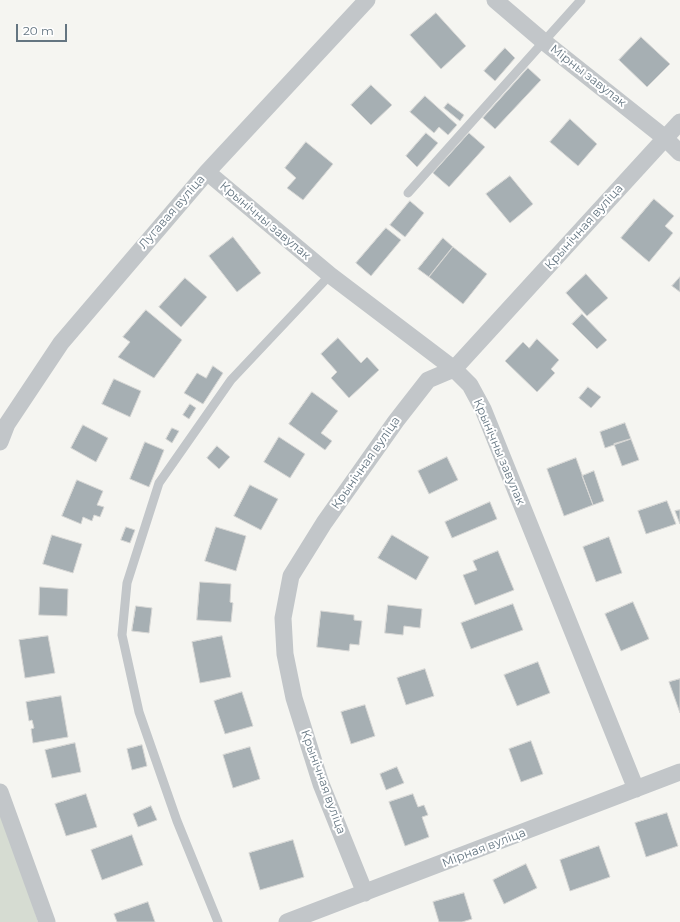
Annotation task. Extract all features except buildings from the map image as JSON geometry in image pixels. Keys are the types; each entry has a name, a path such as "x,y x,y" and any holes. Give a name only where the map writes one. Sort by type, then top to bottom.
{"street":[{"name":"Лугавая вуліца","path":"0,442 11,418 61,343 207,172 367,0"},
{"name":"Мірны завулак","path":"495,0 543,41 665,138 680,153"},
{"name":"Крынічная вуліца","path":"365,893 321,784 294,698 285,654 283,618 291,576 324,523 396,421 428,380 454,369 680,122"},
{"name":"Крынічны завулак","path":"207,172 330,275 454,369 470,385 483,409 636,789"},
{"name":"Мірная вуліца","path":"287,922 680,772"},
{"path":"0,792 47,922"}],"lane":[{"path":"408,193 581,0"},
{"path":"218,922 177,821 139,712 122,635 127,583 159,483 231,380 330,275"}],"shaded area":[{"path":"0,803 38,922 0,922"}]}
